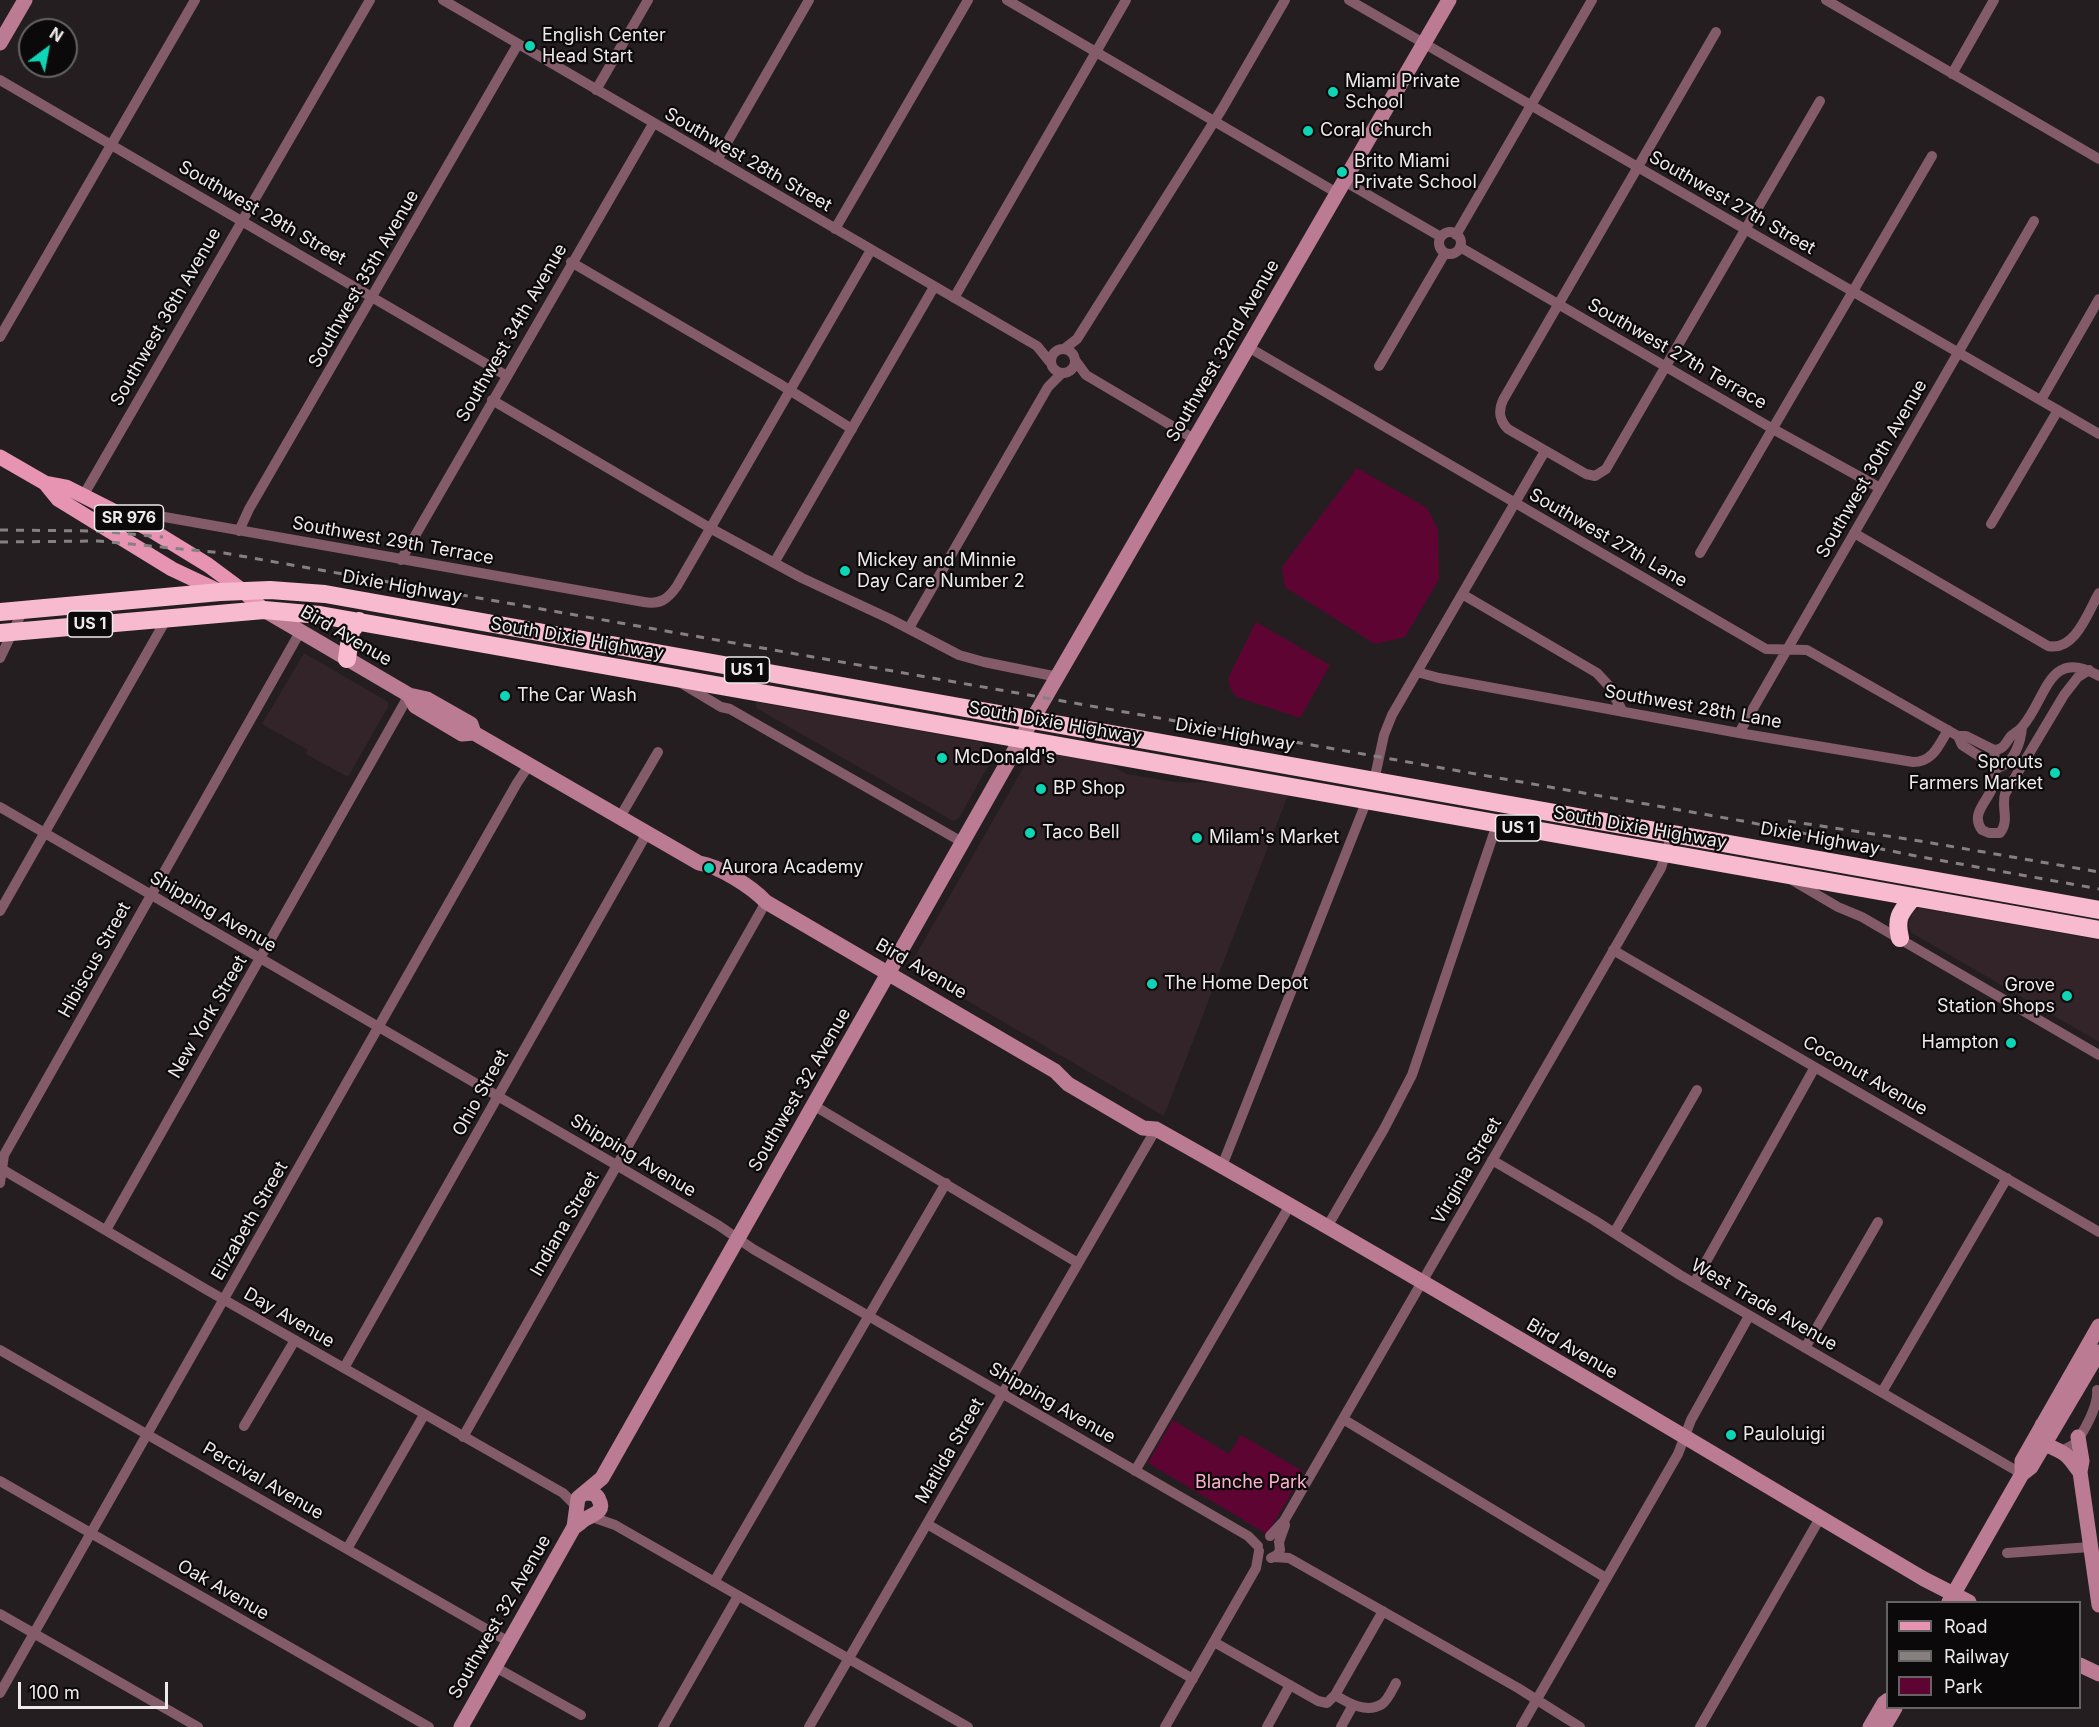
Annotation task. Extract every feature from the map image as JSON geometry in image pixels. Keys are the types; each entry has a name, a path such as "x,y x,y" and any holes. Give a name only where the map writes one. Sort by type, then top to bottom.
{"highway":[{"name":"Dixie Highway","path":"220,592 298,591 325,594 2099,910"},
{"name":"US 1","path":"0,612 220,592"},
{"name":"South Dixie Highway","path":"7,632 264,610 320,615 2099,930"},
{"path":"347,659 349,638 353,627 359,621"},
{"path":"1900,938 1898,919 1913,897"}],"main road":[{"name":"SR 976","path":"0,457 45,483 66,487 119,513 189,553 243,591"},
{"name":"SR 976","path":"45,483 58,499 172,568 220,592 264,610"},
{"path":"243,591 264,610"}],"street":[{"path":"0,43 25,0"},
{"path":"0,337 195,0"},
{"name":"Southwest 36th Avenue","path":"83,495 370,0"},
{"name":"Southwest 28th Street","path":"443,0 1036,346 1058,369"},
{"path":"596,90 648,0"},
{"path":"717,160 809,0"},
{"path":"835,230 968,0"},
{"path":"1007,0 1214,121 1441,237"},
{"path":"954,298 1126,0"},
{"path":"1067,354 1214,121 1285,0"},
{"name":"Southwest 27th Street","path":"1349,0 2099,434"},
{"name":"Southwest 32nd Avenue","path":"1032,721 1449,0"},
{"path":"1456,235 1592,0"},
{"path":"1826,0 2099,159"},
{"path":"1952,74 1994,0"},
{"path":"1716,32 1503,400 1500,415 1508,429 1586,474 1599,474 1611,463 1820,101"},
{"name":"Southwest 35th Avenue","path":"239,531 518,44"},
{"name":"Southwest 29th Street","path":"0,80 507,376"},
{"name":"Southwest 34th Avenue","path":"401,560 652,124"},
{"path":"1700,553 1932,156"},
{"name":"Southwest 30th Avenue","path":"1738,733 2034,220"},
{"path":"1446,233 1456,235 1460,240 1460,247 1456,252 1445,253 1439,246 1441,237 1446,233"},
{"name":"Southwest 27th Terrace","path":"1460,247 1773,429 1880,488"},
{"path":"710,528 871,250"},
{"path":"1379,366 1445,253"},
{"path":"571,262 790,390 852,429"},
{"path":"774,563 934,287"},
{"path":"2041,400 2099,299"},
{"name":"Southwest 28th Street","path":"1036,346 1041,345 1067,354"},
{"name":"Southwest 27th Lane","path":"1248,347 1766,649 1807,650 1953,733 1966,736 1994,750"},
{"path":"1058,369 1052,355 1067,354"},
{"path":"1058,369 1074,367 1067,354"},
{"path":"1067,354 1086,375 1194,439"},
{"path":"1058,369 1086,375"},
{"path":"909,628 1058,369"},
{"path":"492,400 774,563 970,659 1058,677"},
{"path":"1991,524 2058,410"},
{"path":"1374,781 1386,729 1545,451"},
{"name":"Southwest 29th Terrace","path":"119,513 142,513 644,602 662,601 677,586 710,528"},
{"path":"1854,533 2048,646 2060,647 2072,639 2099,593"},
{"path":"1462,594 1597,673 1608,685 1623,712"},
{"path":"0,658 7,632 23,610"},
{"name":"Bird Avenue","path":"264,610 409,695 427,699 461,718 471,724 474,733 699,863 709,864 757,892 766,902 1055,1071 1072,1074 1150,1120 1156,1129 1290,1205 1684,1437 1951,1598"},
{"path":"0,911 167,617"},
{"name":"Hibiscus Street","path":"0,1184 4,1155 300,632"},
{"path":"2077,666 2094,673 2078,677 2064,695 2005,794 2002,803 2006,819 2004,828 1995,834 1982,830 1977,820 1993,787 1994,750 2005,746 2011,736 2022,727 2055,674 2067,667 2077,666"},
{"name":"Southwest 28th Lane","path":"1418,672 1738,733 1916,762 1924,761 1932,756 1953,733"},
{"path":"671,677 962,842"},
{"path":"730,687 727,698 730,710"},
{"name":"New York Street","path":"106,1230 409,695"},
{"name":"Southwest 32 Avenue","path":"460,1727 1032,721"},
{"path":"1995,766 2008,763 2021,740 2022,727"},
{"name":"Southwest 27th Lane","path":"1953,733 1962,745 1995,766"},
{"path":"620,818 658,752"},
{"name":"Elizabeth Street","path":"0,1693 517,783 530,765"},
{"path":"1222,1166 1367,800"},
{"name":"Shipping Avenue","path":"0,807 617,1165 869,1316 1248,1536 1251,1534 1269,1543"},
{"path":"1327,1227 1413,1075 1497,824"},
{"name":"Ohio Street","path":"344,1368 647,833"},
{"name":"Virginia Street","path":"1165,1727 1269,1543 1285,1525 1284,1521 1661,868 1672,834"},
{"path":"1784,874 1829,902 1900,938 2099,1055"},
{"name":"Indiana Street","path":"463,1437 766,902"},
{"name":"Coconut Avenue","path":"1613,950 2099,1232"},
{"path":"1694,1283 1815,1067"},
{"path":"1614,1233 1697,1090"},
{"path":"813,1105 1078,1263"},
{"name":"Matilda Street","path":"809,1727 1156,1129"},
{"name":"West Trade Avenue","path":"1492,1160 1749,1316 2022,1474"},
{"name":"Day Avenue","path":"1,1169 224,1300 587,1505 615,1525 968,1727"},
{"path":"1882,1392 2007,1178"},
{"path":"714,1582 946,1183"},
{"path":"1135,1470 1290,1205"},
{"path":"1805,1348 1878,1222"},
{"path":"1521,1727 1678,1454 1691,1420 1749,1316"},
{"path":"2022,1474 2022,1461 2099,1326"},
{"path":"244,1426 295,1340"},
{"name":"Percival Avenue","path":"0,1350 509,1642"},
{"path":"1951,1598 2022,1474 2031,1467 2045,1445 2099,1352"},
{"path":"2061,1451 2070,1447 2096,1411 2098,1390 2085,1376"},
{"path":"347,1549 424,1415"},
{"path":"1343,1419 1606,1578"},
{"path":"2042,1425 2041,1436 2045,1445 2069,1457 2079,1472"},
{"path":"2078,1437 2082,1461 2079,1472 2099,1605"},
{"name":"Oak Avenue","path":"0,1481 429,1727"},
{"path":"1700,1727 1820,1518"},
{"path":"927,1524 1193,1679"},
{"path":"1269,1543 1263,1556 1289,1558 1580,1727"},
{"path":"1269,1543 1279,1553 1272,1557"},
{"path":"1269,1543 1289,1554 1289,1558"},
{"path":"2007,1553 2090,1547"},
{"name":"Virginia Street","path":"1256,1569 1272,1557"},
{"path":"663,1727 738,1596"},
{"path":"1214,1642 1324,1703 1330,1702 1383,1611"},
{"path":"0,1614 198,1727"},
{"path":"2081,1666 2099,1674"},
{"path":"495,1667 581,1715"},
{"path":"1335,1695 1353,1705 1378,1706 1386,1701 1396,1683"},
{"path":"1267,1727 1290,1685"},
{"path":"1870,1727 1886,1701"},
{"path":"1341,1727 1353,1705"},
{"path":"1884,1727 1894,1709"}],"shaded area":[{"path":"304,653 388,702 388,707 348,777 306,754 308,750 262,724"},
{"path":"756,702 982,742 992,759 959,818 953,821 756,708"},
{"path":"1042,752 1109,764 1127,774 1175,782 1221,783 1288,795 1164,1116 914,968 914,958 1030,756"},
{"path":"1919,908 2099,940 2099,1042 1912,933 1909,921 1914,911"}],"green space":[{"path":"1357,468 1427,508 1438,529 1439,579 1405,637 1375,644 1285,587 1282,567"},
{"path":"1256,622 1330,665 1300,718 1237,697 1231,690 1228,678"},
{"name":"Blanche Park","path":"1173,1420 1229,1454 1241,1435 1304,1472 1267,1534 1148,1463"}],"railway":[{"path":"0,530 98,531 163,537"},
{"path":"0,542 98,541 224,553 1748,822 1916,856 2099,889"},
{"path":"1788,821 2099,872"}],"place":[{"name":"English Center Head Start","path":"530,46"},
{"name":"Miami Private School","path":"1333,92"},
{"name":"Coral Church","path":"1308,131"},
{"name":"Brito Miami Private School","path":"1342,172"},
{"name":"Mickey and Minnie Day Care Number 2","path":"845,571"},
{"name":"The Car Wash","path":"505,696"},
{"name":"McDonald's","path":"942,758"},
{"name":"Sprouts Farmers Market","path":"2055,773"},
{"name":"BP Shop","path":"1041,789"},
{"name":"Taco Bell","path":"1030,833"},
{"name":"Milam's Market","path":"1197,838"},
{"name":"Aurora Academy","path":"709,868"},
{"name":"The Home Depot","path":"1152,984"},
{"name":"Grove Station Shops","path":"2067,996"},
{"name":"Hampton","path":"2011,1043"},
{"name":"Pauloluigi","path":"1731,1435"}]}
